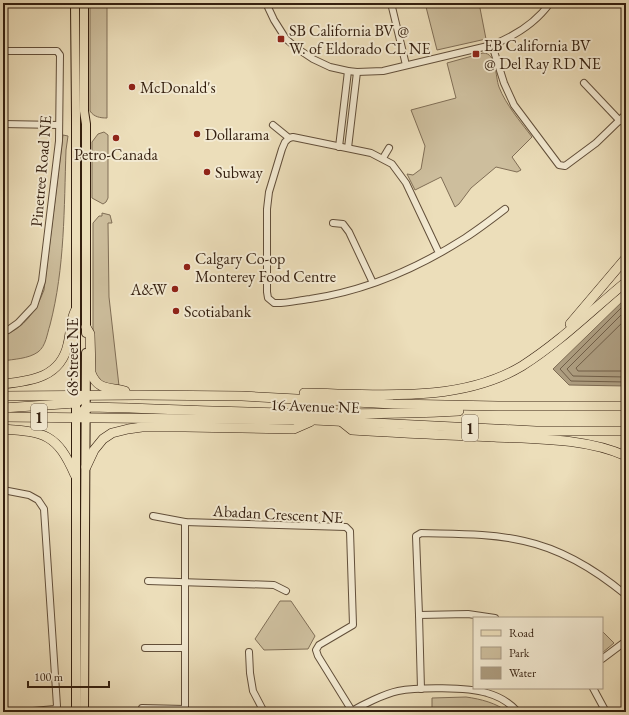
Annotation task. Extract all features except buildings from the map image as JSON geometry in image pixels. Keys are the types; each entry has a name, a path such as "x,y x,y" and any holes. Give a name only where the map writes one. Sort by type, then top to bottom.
{"highway":[{"path":"539,354 564,331 626,258"},
{"path":"272,397 298,393 442,393 469,388 496,379 520,367 566,334 626,282"},
{"path":"3,384 36,379 44,376 55,367 65,355 71,319 75,311"},
{"path":"86,327 90,334 91,373 97,384 100,386 138,394"},
{"name":"16 Avenue NE","path":"86,395 138,394 242,396 393,404 626,406"},
{"path":"3,408 76,399 86,395"},
{"name":"1","path":"3,396 76,399"},
{"path":"76,418 99,408 367,413 458,411 498,406"},
{"name":"16 Avenue NE","path":"86,413 314,420 536,431 626,431"},
{"name":"1","path":"3,417 76,418"},
{"path":"86,467 94,450 103,439 112,434 128,429 156,427 294,429 314,420"},
{"path":"342,422 352,430 536,438 581,443 626,456"},
{"path":"3,428 32,432 52,439 63,450 69,459 75,474"}],"main road":[{"name":"68 Street NE","path":"75,3 76,712"},
{"name":"68 Street NE","path":"84,3 84,110 86,124 84,712"}],"street":[{"path":"266,3 274,20 286,39 298,49 313,59 330,67 357,72 383,71 492,45 509,38 528,26 550,3"},
{"path":"391,3 406,65"},
{"path":"492,45 504,83 514,105 559,165 565,166 596,143 626,114"},
{"name":"Pinetree Road NE","path":"3,51 57,51 60,54 59,141 42,281 34,306 18,323 3,332"},
{"path":"339,147 348,71"},
{"path":"348,148 357,72"},
{"path":"584,83 620,121"},
{"path":"3,124 59,125"},
{"path":"273,125 289,138"},
{"path":"439,252 406,183 392,164 371,152 339,147 296,137 289,138 285,142 275,167 269,192 267,209 268,298 274,303 296,301 343,292 373,283 410,269 465,238 505,209"},
{"path":"382,158 389,148"},
{"path":"333,222 343,224 349,232 373,283"},
{"path":"3,490 29,495 38,500 44,509 57,706 55,709 22,712"},
{"path":"142,708 185,710 185,522 153,516"},
{"name":"Abadan Crescent NE","path":"185,522 346,527 350,531 352,625 318,645 316,650 318,656 351,711"},
{"path":"421,689 416,536 421,533 497,537 525,541 554,551 588,568 609,581 626,595"},
{"path":"148,582 274,585 286,591"},
{"path":"419,615 468,614 488,617"},
{"path":"603,658 626,641"},
{"path":"145,648 185,648"},
{"path":"249,652 250,673 254,691 264,712"},
{"path":"351,711 398,691 421,689 458,689 487,692 511,705 518,712"},
{"path":"594,689 606,712"}],"green space":[{"path":"90,3 107,3 107,118 97,117 90,111"},
{"path":"425,3 479,3 486,39 437,50"},
{"path":"483,53 488,54 491,57 495,66 499,87 505,100 532,137 512,157 521,170 517,172 496,167 471,188 455,207 441,177 415,190 407,174 413,175 421,169 425,146 411,110 456,98 447,63"},
{"path":"104,132 108,135 108,198 103,204 92,198 92,142 98,134"},
{"path":"63,135 68,136 66,150 63,238 59,281 50,325 45,343 38,352 25,357 3,361 3,336 17,328 28,318 37,305 44,290"},
{"path":"102,213 110,215 112,223 108,223 109,297 119,386 100,382 94,373 93,364 93,223 99,216 102,216"},
{"path":"280,601 291,601 315,636 308,649 264,650 255,639"},
{"path":"603,632 614,643 603,652"},
{"path":"466,697 488,702 508,712 432,712 432,698"}],"water":[{"path":"626,298 626,386 569,385 553,369"}],"place":[{"name":"SB California BV @ W. of Eldorado CL NE","path":"281,39"},
{"name":"EB California BV @ Del Ray RD NE","path":"476,54"},
{"name":"McDonald's","path":"132,87"},
{"name":"Dollarama","path":"197,134"},
{"name":"Petro-Canada","path":"116,138"},
{"name":"Subway","path":"207,172"},
{"name":"Calgary Co-op Monterey Food Centre","path":"187,267"},
{"name":"A&W","path":"175,289"},
{"name":"Scotiabank","path":"176,311"}]}
